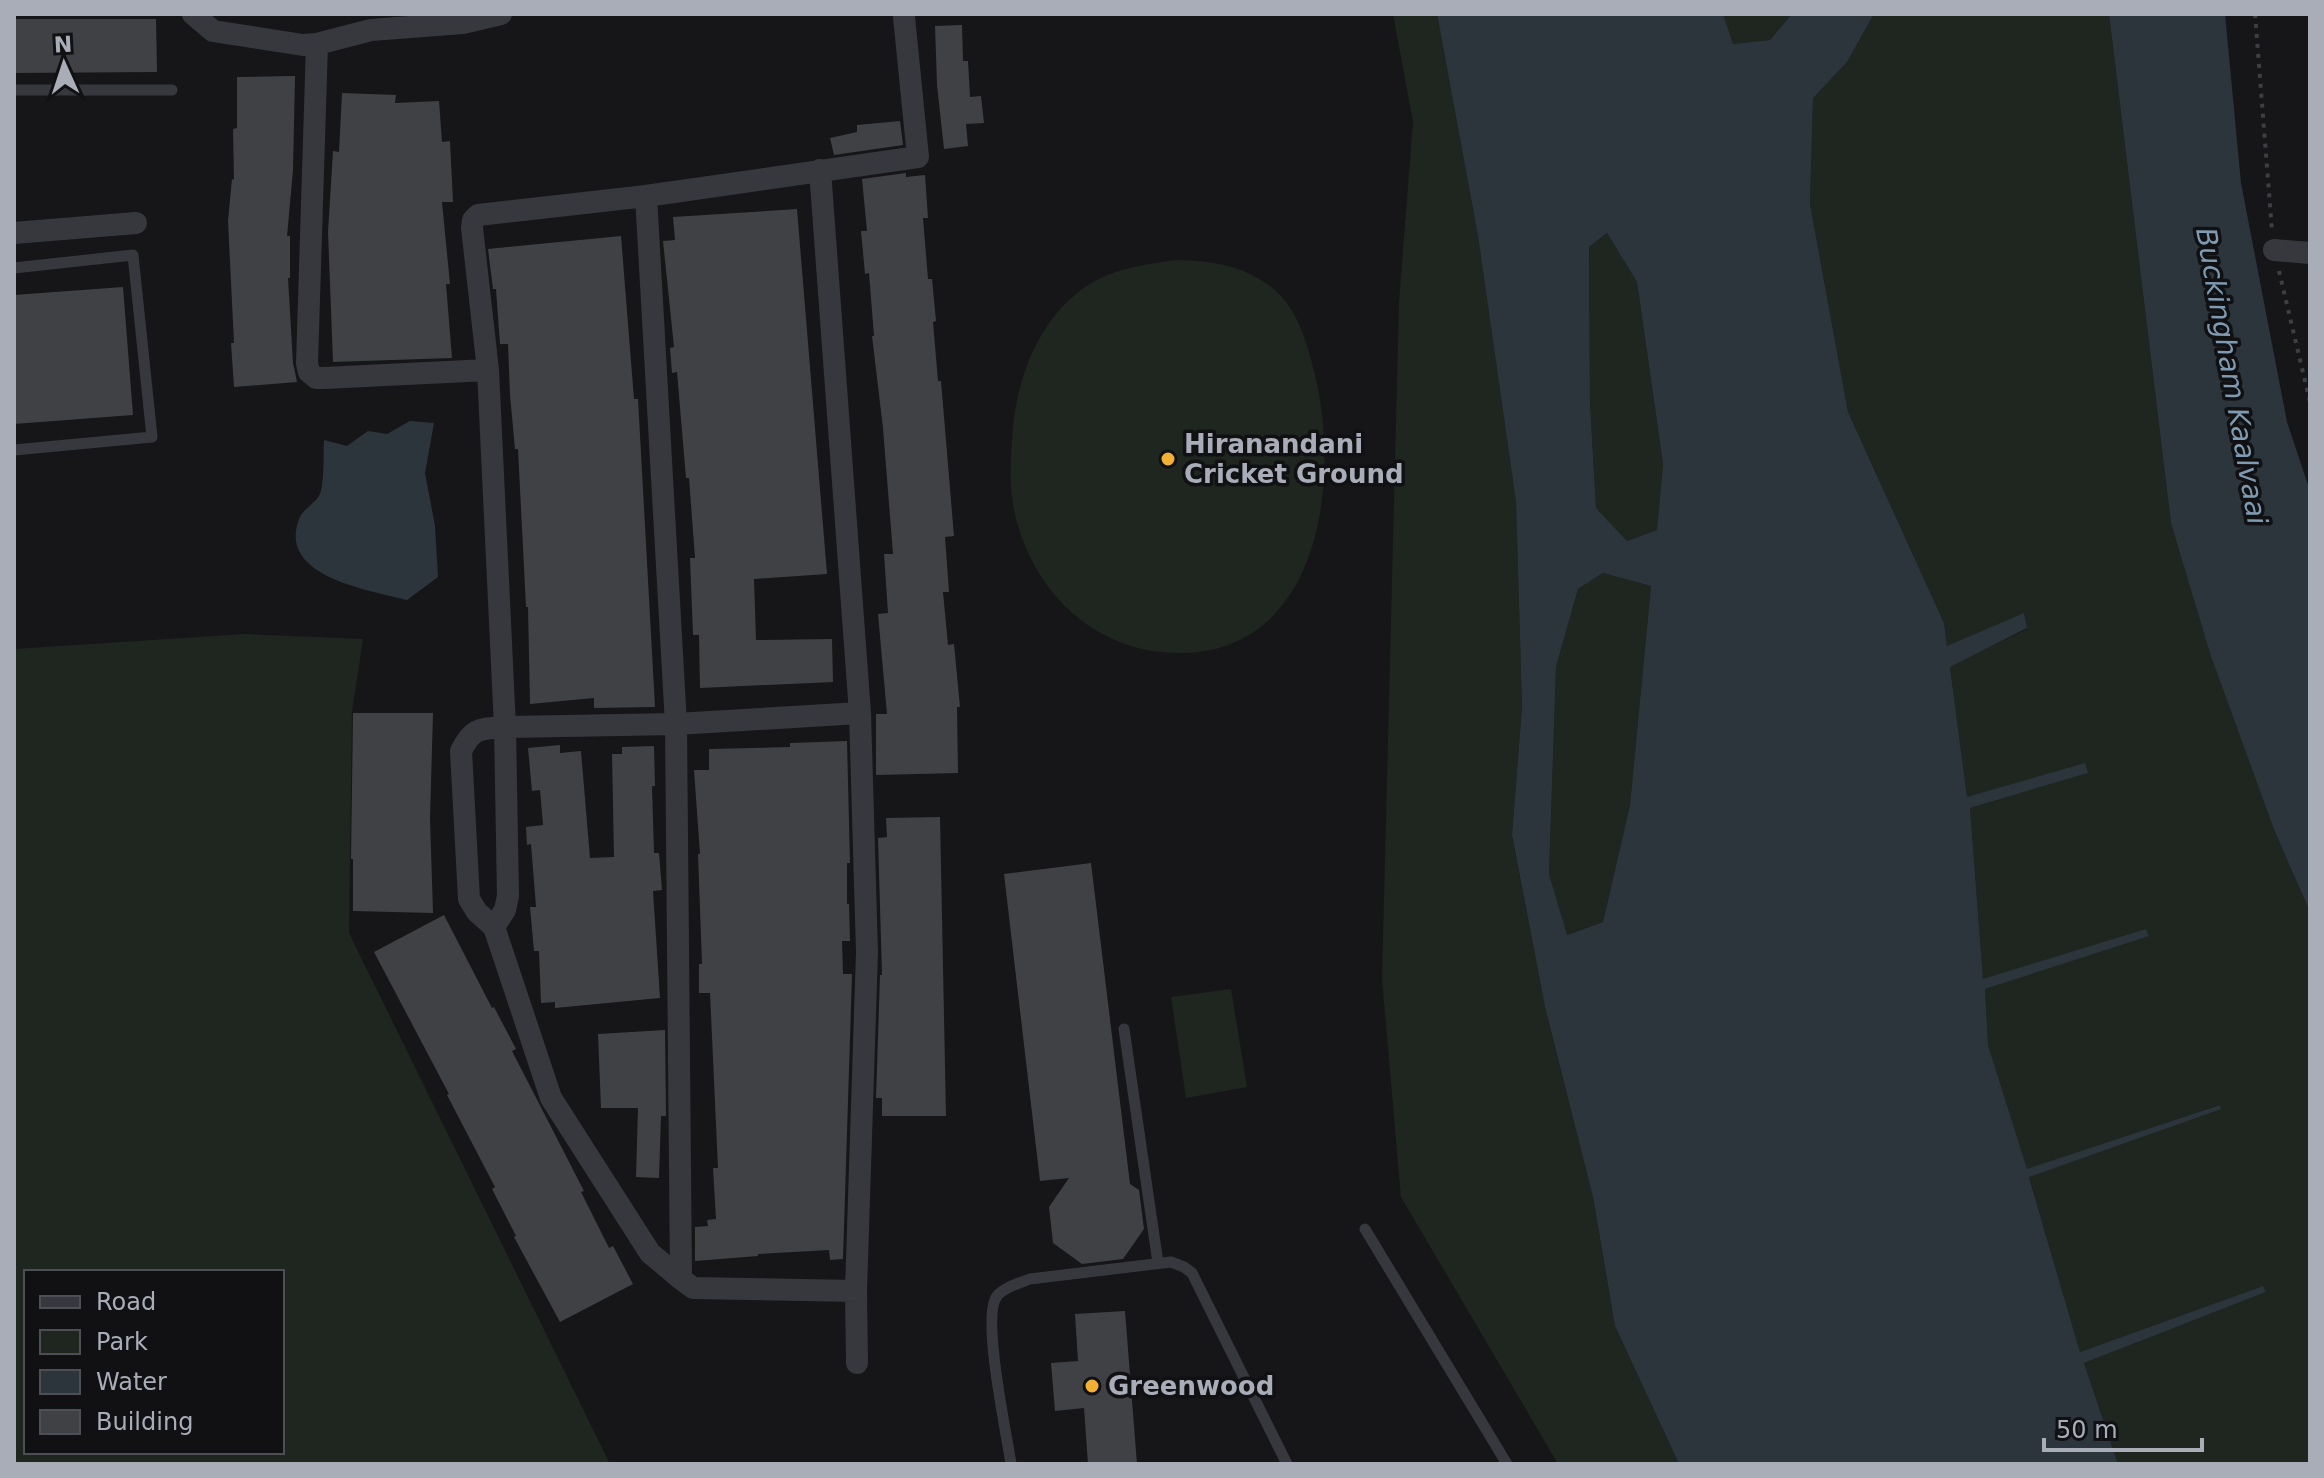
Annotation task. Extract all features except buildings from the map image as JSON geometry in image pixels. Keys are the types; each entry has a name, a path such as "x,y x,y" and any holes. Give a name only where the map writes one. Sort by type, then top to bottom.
{"street":[{"path":"193,14 213,31 293,44 317,44 371,30 463,23 495,15"},
{"path":"225,14 235,34"},
{"path":"494,927 505,910 508,896 505,727 488,370 473,220 478,215 646,196 918,157 904,17"},
{"path":"317,44 309,372 316,378 488,370"},
{"path":"820,170 860,713 867,952 856,1291 857,1363"},
{"path":"646,196 676,724 681,1279"},
{"path":"14,233 136,223"},
{"path":"2274,250 2310,253"},
{"path":"856,1291 693,1288 650,1253 551,1098 494,927 477,912 469,899 461,751 467,738 478,729 676,724 860,713"}],"lane":[{"path":"14,90 172,90"},
{"path":"14,268 133,255 152,437 14,450"},
{"path":"1124,1029 1158,1263"},
{"path":"1365,1229 1507,1464"},
{"path":"1011,1464 991,1338 991,1313 996,1297 1030,1279 1171,1262 1192,1273 1287,1464"}],"path":[{"path":"2255,14 2274,250 2310,402"}],"green space":[{"path":"1393,14 1437,14 1478,236 1516,502 1522,707 1512,836 1545,1007 1593,1197 1615,1326 1679,1464 1558,1464 1401,1197 1382,979 1399,303 1413,122"},
{"path":"1723,14 1792,14 1770,40 1732,44"},
{"path":"1874,14 2109,14 2171,523 2275,832 2310,912 2310,1464 2118,1464 2084,1363 2266,1292 2263,1286 2080,1352 2029,1176 2221,1108 2219,1105 2027,1170 1988,1045 1985,989 2149,935 2146,930 1983,980 1970,808 2087,773 2084,764 1967,798 1950,666 2027,629 2024,614 1947,647 1944,623 1848,412 1810,204 1813,97 1847,62"},
{"path":"1607,233 1637,282 1663,464 1657,530 1627,541 1596,508 1590,403 1589,247"},
{"name":"Hiranandani Cricket Ground","path":"1178,260 1214,263 1248,273 1270,286 1288,304 1305,338 1315,375 1322,416 1324,461 1321,507 1311,551 1293,590 1267,622 1231,644 1185,653 1153,651 1123,643 1096,630 1072,612 1051,590 1034,565 1021,536 1013,505 1011,476 1013,427 1020,388 1033,351 1053,317 1081,290 1103,277 1140,266"},
{"path":"1603,573 1651,586 1630,805 1603,922 1566,935 1549,874 1556,667 1578,589"},
{"path":"245,634 363,639 352,712 349,933 610,1464 14,1464 14,649"},
{"path":"1231,989 1247,1087 1186,1098 1171,997"}],"water":[{"path":"1437,14 1723,14 1733,44 1770,40 1792,14 1874,14 1847,62 1813,98 1810,204 1848,412 1944,623 1947,646 2024,613 2027,628 1950,667 1967,797 2085,763 2088,773 1970,808 1983,979 2146,929 2149,936 1985,989 1988,1045 2027,1169 2220,1105 2221,1109 2029,1177 2080,1352 2263,1286 2266,1292 2084,1363 2118,1464 1679,1464 1615,1326 1593,1197 1545,1007 1512,835 1522,707 1516,502 1478,236","holes":["1607,233 1637,282 1663,464 1657,530 1627,541 1596,508 1590,403 1589,247","1603,573 1651,586 1630,805 1603,922 1567,935 1549,874 1556,667 1578,589"]},
{"name":"Buckingham Kaalvaai","path":"2109,14 2225,14 2241,183 2287,422 2310,491 2310,912 2275,832 2211,656 2171,523"},
{"path":"410,421 434,423 425,473 435,526 438,577 407,600 330,578 301,555 296,539 299,519 321,491 324,440 347,446 368,431 387,434"}],"place":[{"name":"Hiranandani Cricket Ground","path":"1168,459"},
{"name":"Greenwood","path":"1092,1386"}]}
